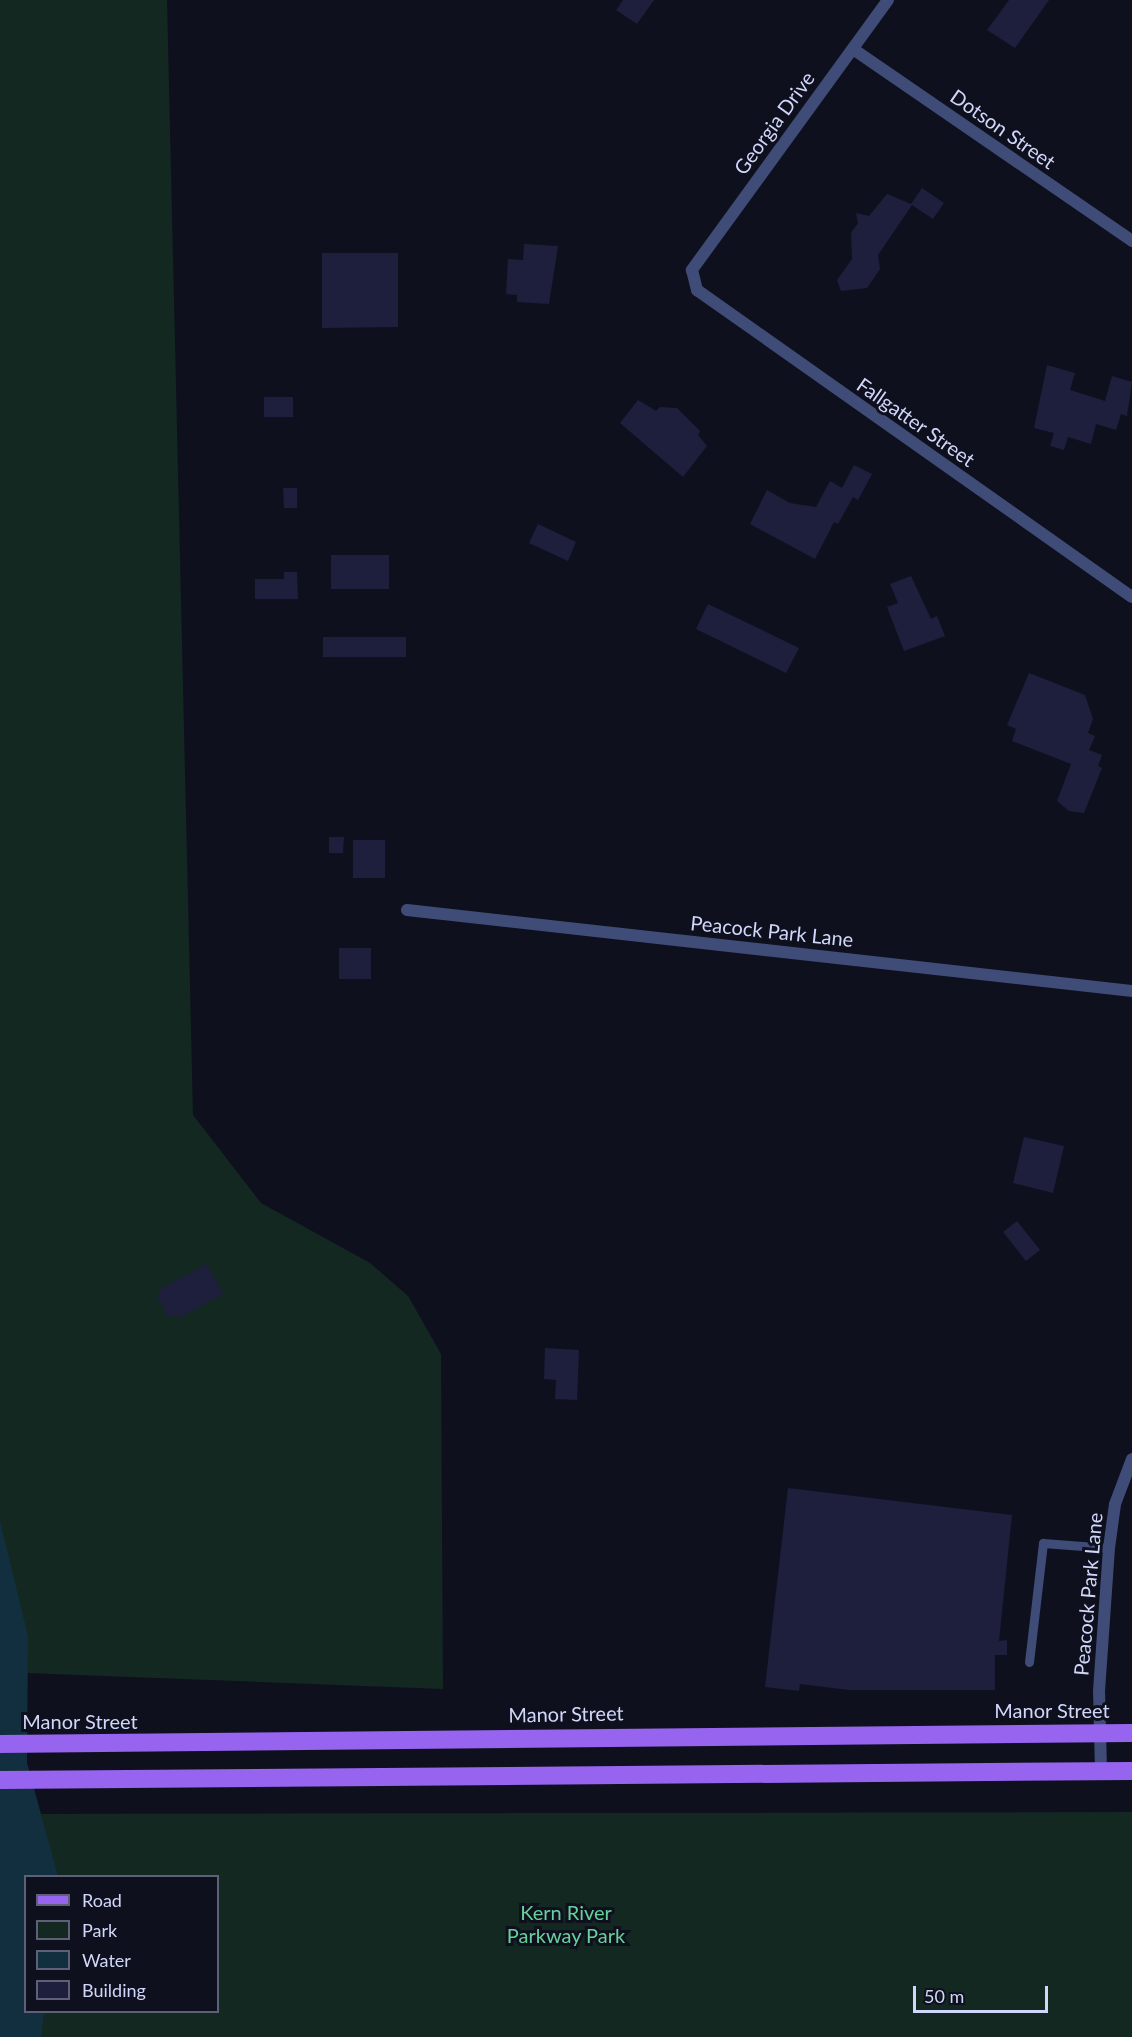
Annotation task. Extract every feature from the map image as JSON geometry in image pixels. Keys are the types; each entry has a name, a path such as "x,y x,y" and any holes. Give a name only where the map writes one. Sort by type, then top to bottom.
{"main road":[{"name":"Manor Street","path":"0,1744 1132,1732"},
{"path":"0,1780 1132,1771"}],"street":[{"name":"Georgia Drive","path":"692,270 888,0"},
{"name":"Dotson Street","path":"853,49 1132,241"},
{"name":"Fallgatter Street","path":"692,270 697,290 715,305 1132,597"},
{"name":"Peacock Park Lane","path":"407,910 1132,991"},
{"name":"Peacock Park Lane","path":"1101,1771 1099,1733 1108,1548 1115,1504 1132,1460"}],"lane":[{"path":"1029,1662 1043,1543 1108,1548"}],"green space":[{"path":"0,0 167,0 193,1115 261,1203 370,1263 408,1296 441,1354 443,1689 0,1672"},
{"name":"Kern River Parkway Park","path":"1132,1812 1132,2037 0,2037 0,1814"}],"water":[{"path":"0,1521 28,1636 27,1763 58,1875 24,1875 24,2013 44,2013 41,2037 0,2037"}],"building":[{"path":"623,0 654,0 637,24 616,10"},
{"path":"1009,0 1049,0 1015,48 987,30"},
{"path":"922,188 944,203 933,219 912,205 878,255 880,269 867,288 841,291 837,280 852,259 851,233 858,223 856,213 869,216 887,194 911,204"},
{"path":"524,244 558,246 549,304 517,302 517,295 506,294 508,259 523,260"},
{"path":"322,253 398,253 398,327 322,328"},
{"path":"1047,365 1075,373 1070,390 1105,401 1112,376 1132,382 1127,416 1121,414 1116,430 1096,424 1091,444 1068,437 1064,450 1050,446 1054,433 1034,428"},
{"path":"264,397 293,397 293,417 264,417"},
{"path":"638,400 656,411 660,407 677,408 700,431 698,435 707,446 683,477 620,423"},
{"path":"854,465 872,474 858,500 853,497 838,524 834,522 815,559 750,524 767,490 790,503 816,507 830,481 842,488"},
{"path":"283,488 297,488 297,508 284,508"},
{"path":"538,524 576,542 568,561 529,543"},
{"path":"331,555 389,555 389,589 331,589"},
{"path":"284,572 297,572 298,599 255,599 255,579 284,579"},
{"path":"911,576 931,619 937,616 945,636 904,651 887,607 898,603 890,584"},
{"path":"708,604 799,648 786,673 696,629"},
{"path":"323,637 406,637 406,657 323,657"},
{"path":"1029,673 1085,695 1093,719 1088,733 1095,736 1089,750 1102,755 1098,766 1102,768 1084,813 1069,811 1057,801 1071,764 1012,741 1016,729 1007,725"},
{"path":"329,837 344,837 343,853 329,853"},
{"path":"353,840 385,840 385,878 353,878"},
{"path":"339,948 371,948 371,979 339,979"},
{"path":"1024,1137 1064,1146 1053,1193 1013,1183"},
{"path":"1017,1221 1040,1250 1026,1261 1003,1232"},
{"path":"207,1264 223,1294 179,1318 177,1314 169,1318 157,1296 162,1288"},
{"path":"545,1348 579,1350 577,1400 555,1399 556,1380 544,1379"},
{"path":"788,1488 1012,1515 999,1641 1007,1640 1007,1655 995,1655 995,1690 849,1690 800,1684 799,1691 765,1687"}]}
